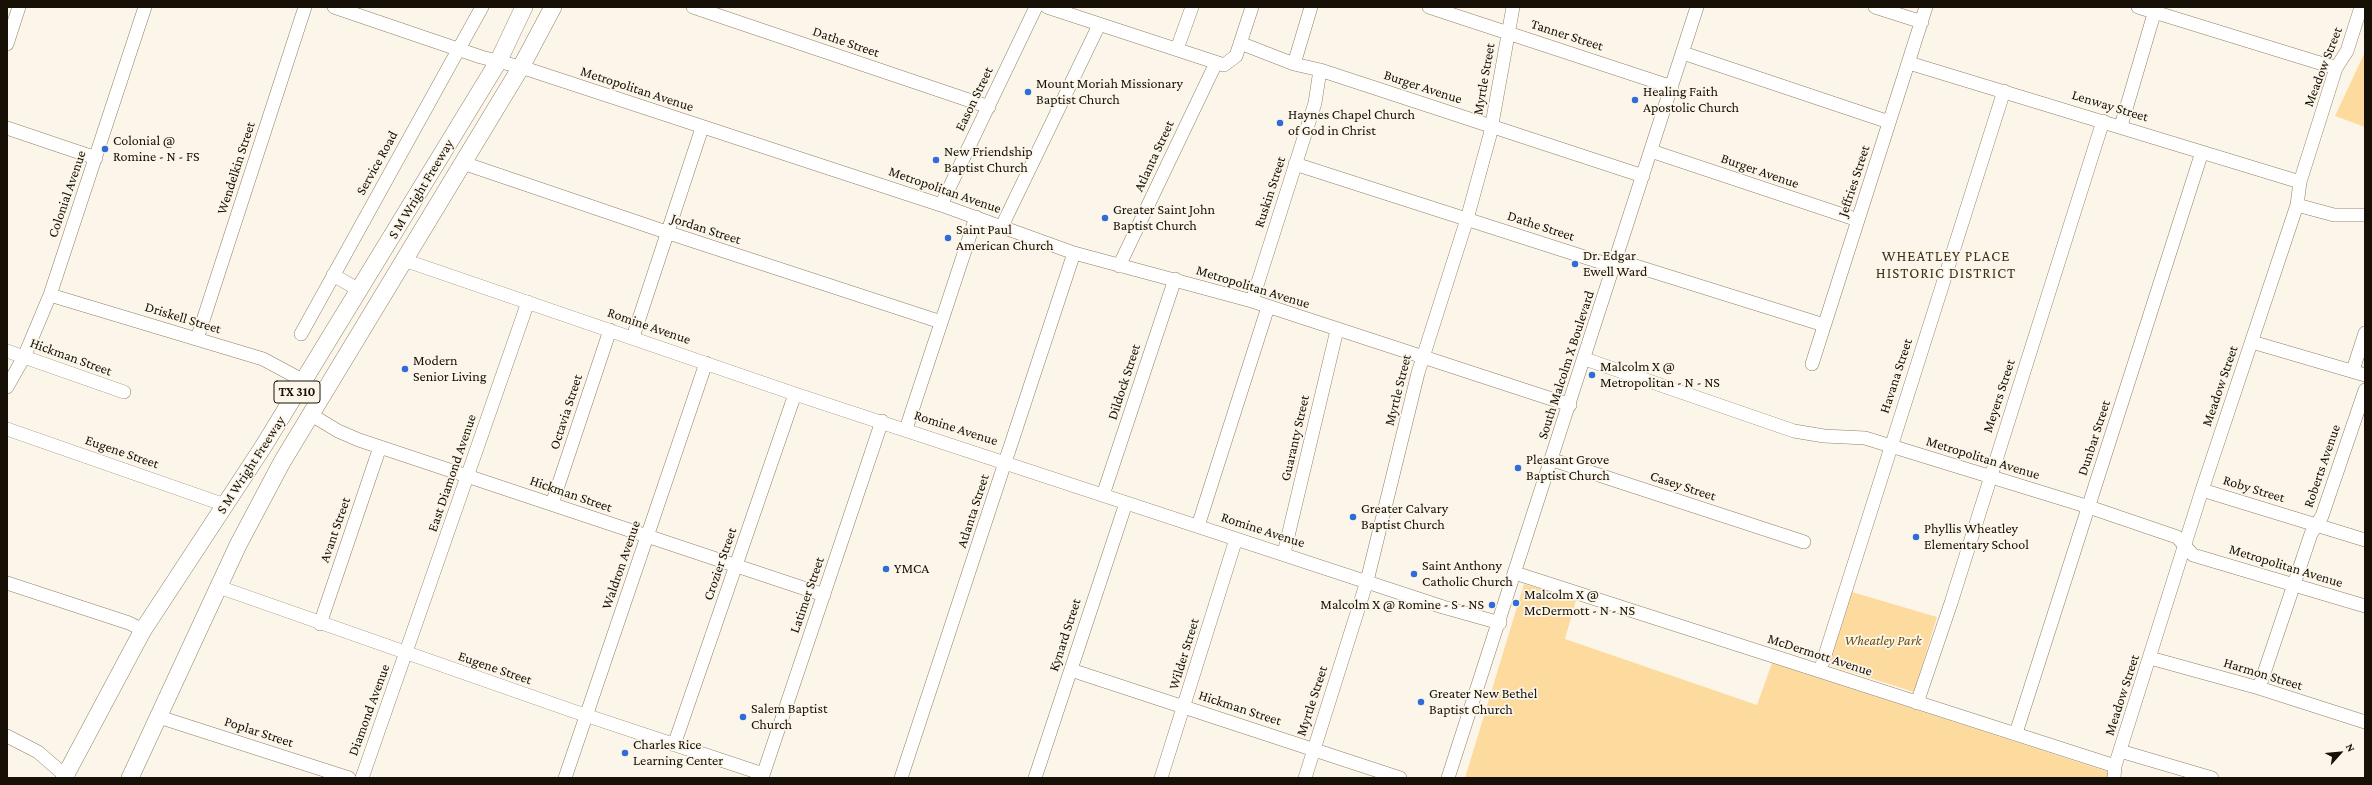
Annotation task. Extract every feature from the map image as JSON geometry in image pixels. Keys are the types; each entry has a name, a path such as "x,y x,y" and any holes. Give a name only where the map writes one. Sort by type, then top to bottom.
{"main road":[{"name":"S M Wright Freeway","path":"66,777 143,630 225,506 304,381 498,62 524,7"},
{"name":"S M Wright Freeway","path":"130,778 218,587 263,497 310,414 521,68 553,7"}],"street":[{"path":"7,44 19,7"},
{"name":"Colonial Avenue","path":"7,387 24,357 50,295 145,7"},
{"name":"Wendelkin Street","path":"197,340 305,7"},
{"name":"Metropolitan Avenue","path":"334,7 498,62 521,68 941,205 1074,253 1252,301 1422,358 1570,405"},
{"name":"Service Road","path":"301,334 482,7"},
{"name":"Dathe Street","path":"693,7 989,107"},
{"name":"Eason Street","path":"941,205 1036,7"},
{"path":"1047,7 1063,10 1099,24 1224,65 1229,63 1236,56 1252,7"},
{"path":"1177,49 1192,7"},
{"path":"1294,64 1311,7"},
{"name":"Tanner Street","path":"1428,7 1672,87"},
{"name":"Myrtle Street","path":"1304,778 1367,581 1422,358 1467,219 1492,126 1513,7"},
{"name":"South Malcolm X Boulevard","path":"1448,778 1553,460 1697,7"},
{"path":"1875,7 1922,22"},
{"name":"Jeffries Street","path":"1812,364 1926,7"},
{"path":"2138,7 2155,9 2336,68"},
{"name":"Meadow Street","path":"2115,772 2202,490 2297,205 2300,182 2336,68 2347,51 2361,7"},
{"path":"2121,126 2155,9"},
{"path":"1002,226 1099,24"},
{"name":"Burger Avenue","path":"1240,43 1294,64 1320,70 1643,176"},
{"path":"1683,53 1889,122"},
{"name":"Atlanta Street","path":"1119,266 1216,63"},
{"name":"Lenway Street","path":"1909,63 2121,126 2300,182"},
{"name":"Ruskin Street","path":"1252,301 1315,103 1320,70"},
{"name":"Havana Street","path":"1820,671 2004,91"},
{"name":"Meyers Street","path":"1917,703 2103,121"},
{"path":"7,128 96,158"},
{"path":"633,337 669,233 702,128"},
{"name":"Burger Avenue","path":"1651,151 1858,220"},
{"name":"Dunbar Street","path":"2016,733 2202,152"},
{"name":"Jordan Street","path":"463,163 669,233 941,322"},
{"name":"Dathe Street","path":"1295,164 1603,263 1629,264 1824,325"},
{"path":"2297,205 2334,215 2365,215"},
{"path":"906,429 976,217"},
{"name":"Atlanta Street","path":"901,778 1074,253"},
{"name":"Romine Avenue","path":"404,260 633,337 795,394 882,421 1236,539 1284,553 1500,623"},
{"path":"333,275 359,290"},
{"name":"Dildock Street","path":"1103,495 1174,279"},
{"name":"Driskell Street","path":"50,295 263,359 304,381"},
{"name":"East Diamond Avenue","path":"407,654 528,302"},
{"path":"1198,526 1268,307"},
{"name":"Octavia Street","path":"552,504 610,330"},
{"name":"Guaranty Street","path":"1284,553 1337,330"},
{"path":"2252,342 2359,373 2365,333"},
{"name":"Hickman Street","path":"7,351 124,392"},
{"name":"Metropolitan Avenue","path":"1585,359 1794,431 1824,436 1865,438 2089,507 2177,537 2194,555 2365,606"},
{"name":"Waldron Avenue","path":"565,778 585,715 706,363"},
{"name":"Roberts Avenue","path":"2259,688 2311,534 2322,516 2365,390"},
{"name":"Crozier Street","path":"674,745 795,394"},
{"name":"Hickman Street","path":"310,414 338,431 380,446 647,537 824,595"},
{"name":"Latimer Street","path":"763,776 882,421"},
{"name":"Eugene Street","path":"7,429 225,506"},
{"name":"Avant Street","path":"320,624 380,446"},
{"name":"Casey Street","path":"1553,460 1804,542"},
{"name":"Roby Street","path":"2202,490 2365,540"},
{"name":"Kynard Street","path":"1035,778 1126,503"},
{"name":"Wilder Street","path":"1161,778 1236,539"},
{"name":"McDermott Avenue","path":"1515,573 1917,703 2016,733 2115,772"},
{"path":"7,583 129,623 143,630"},
{"name":"Eugene Street","path":"218,587 320,624 763,776"},
{"name":"Diamond Avenue","path":"362,778 407,654"},
{"name":"Harmon Street","path":"2150,658 2259,688 2365,722"},
{"name":"Hickman Street","path":"1071,670 1400,778"},
{"name":"Poplar Street","path":"159,717 349,778"},
{"path":"7,736 38,752 66,777"},
{"path":"2120,752 2212,778"}],"green space":[{"path":"2365,52 2365,127 2335,116"},
{"path":"1524,584 1576,600 1565,639 1757,705 1772,663 2109,772 2107,778 1465,778"},
{"name":"Wheatley Park","path":"1852,592 1937,617 1914,692 1829,665"}],"place":[{"name":"Mount Moriah Missionary Baptist Church","path":"1028,92"},
{"name":"Healing Faith Apostolic Church","path":"1635,100"},
{"name":"Haynes Chapel Church of God in Christ","path":"1280,123"},
{"name":"Colonial @ Romine - N - FS","path":"105,149"},
{"name":"New Friendship Baptist Church","path":"936,160"},
{"name":"Greater Saint John Baptist Church","path":"1105,218"},
{"name":"Saint Paul American Church","path":"948,238"},
{"name":"Dr. Edgar Ewell Ward","path":"1575,264"},
{"name":"Modern Senior Living","path":"405,369"},
{"name":"Malcolm X @ Metropolitan - N - NS","path":"1592,375"},
{"name":"Pleasant Grove Baptist Church","path":"1518,468"},
{"name":"Greater Calvary Baptist Church","path":"1353,517"},
{"name":"Phyllis Wheatley Elementary School","path":"1916,537"},
{"name":"YMCA","path":"886,569"},
{"name":"Saint Anthony Catholic Church","path":"1414,574"},
{"name":"Malcolm X @ McDermott - N - NS","path":"1516,603"},
{"name":"Malcolm X @ Romine - S - NS","path":"1492,605"},
{"name":"Greater New Bethel Baptist Church","path":"1421,702"},
{"name":"Salem Baptist Church","path":"743,717"},
{"name":"Charles Rice Learning Center","path":"625,753"}],"district":[{"name":"WHEATLEY PLACE HISTORIC DISTRICT","path":"1946,264"}]}
